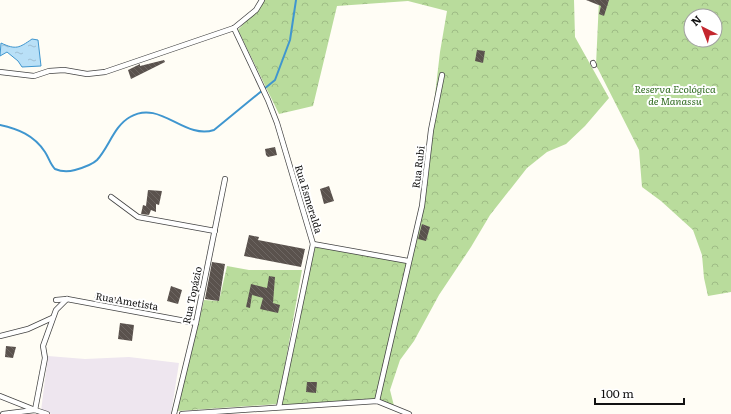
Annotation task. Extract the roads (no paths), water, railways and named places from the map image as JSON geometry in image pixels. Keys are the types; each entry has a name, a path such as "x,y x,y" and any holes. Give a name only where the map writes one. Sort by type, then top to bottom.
{"street":[{"path":"0,72 34,76 49,71 64,70 87,74 106,72 234,28 256,10 262,0"},
{"name":"Rua Esmeralda","path":"234,28 268,100 277,123 313,244 279,407"},
{"name":"Rua Rubi","path":"377,401 408,261 422,206 431,130 442,75"},
{"name":"Rua Topázio","path":"174,414 196,323 225,179"},
{"path":"111,197 138,217 215,231"},
{"path":"313,244 408,261"},
{"name":"Rua Ametista","path":"56,300 67,300 196,323"},
{"path":"35,410 45,358 43,346 56,310 67,300"},
{"path":"0,336 28,329 52,318"},
{"path":"0,396 47,414"},
{"path":"182,414 377,401 409,414"},
{"path":"3,414 35,410"}],"water":[{"path":"32,39 38,40 41,66 22,67 18,61 7,52 0,56 1,43 10,47 17,47"}],"waterway":[{"path":"0,125 19,131 31,137 41,146 55,169 60,171 72,171 95,162 124,121 141,113 152,113 162,116 192,130 203,132 214,130 275,80 290,40 296,0"}],"park label":[{"name":"Reserva Ecológica de Manassu","path":"675,94"}]}
